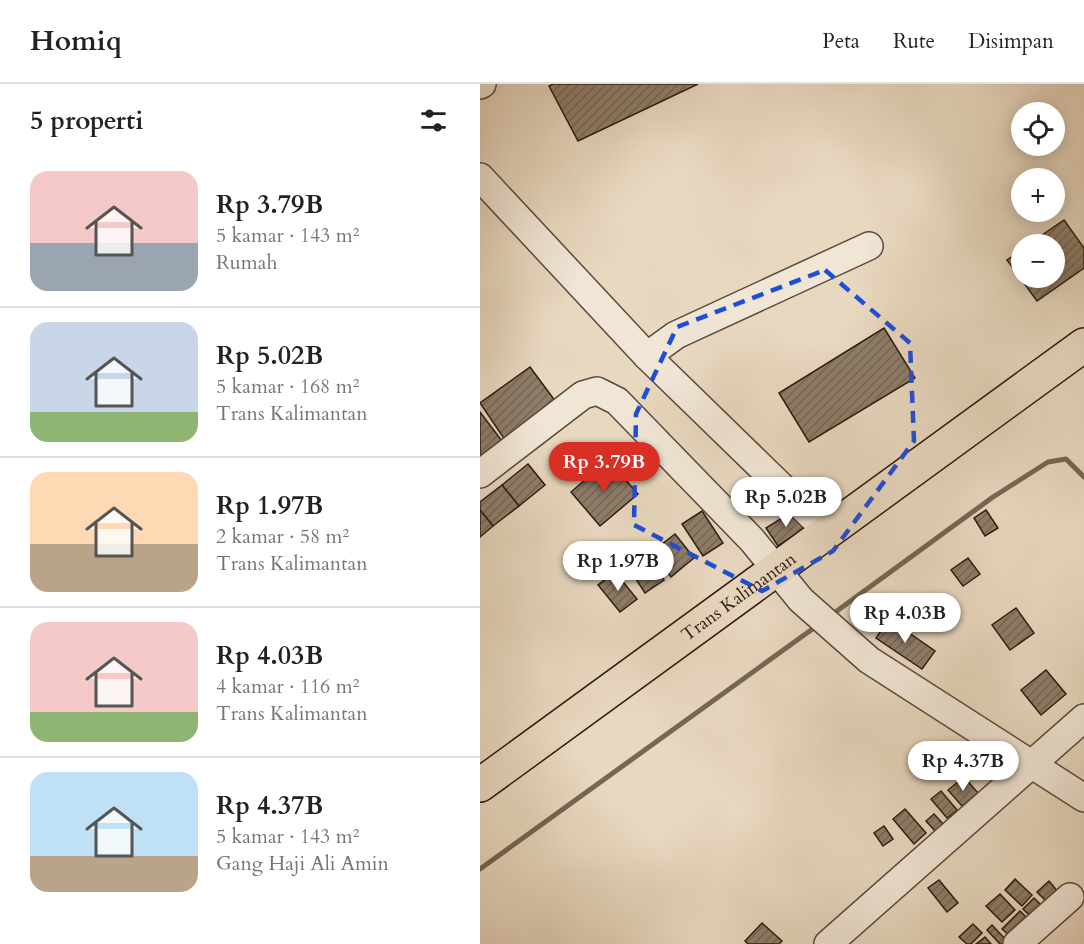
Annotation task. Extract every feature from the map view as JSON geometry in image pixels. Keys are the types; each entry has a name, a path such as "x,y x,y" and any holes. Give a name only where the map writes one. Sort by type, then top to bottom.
{"highway":[{"name":"Trans Kalimantan","path":"480,785 1084,345"}],"street":[{"path":"485,191 647,356 828,532"},
{"path":"647,356 676,335 869,246"},
{"path":"480,474 583,395 597,391 617,400 752,540 776,571 821,619 869,660 1084,798"},
{"path":"828,944 929,857 1030,763 1084,718"},
{"path":"1017,944 1070,897"}],"highlighted area":[{"path":"825,270 910,343 914,441 833,551 762,591 634,525 636,414 677,327"}],"building":[{"path":"553,84 698,84 578,141 549,86"},
{"path":"1065,221 1084,248 1084,268 1065,281 1065,234 1044,234"},
{"path":"1027,288 1056,288 1037,301"},
{"path":"884,328 915,378 809,442 779,393"},
{"path":"530,367 556,402 505,440 480,403"},
{"path":"480,412 502,441 480,458"},
{"path":"608,460 638,494 600,526 571,492"},
{"path":"528,464 545,485 519,506 502,485"},
{"path":"502,485 519,506 493,526 480,510 480,502"},
{"path":"480,510 493,526 480,537"},
{"path":"795,510 806,528 778,546 766,528"},
{"path":"986,510 998,528 985,536 974,518"},
{"path":"702,511 723,543 703,556 682,524"},
{"path":"675,534 694,558 671,577 652,552"},
{"path":"647,555 664,580 645,593 628,567"},
{"path":"968,558 980,574 963,586 951,570"},
{"path":"615,572 637,599 620,612 598,585"},
{"path":"1016,608 1034,633 1010,650 992,625"},
{"path":"889,619 935,651 922,669 876,638"},
{"path":"1046,670 1066,694 1041,715 1021,690"},
{"path":"981,753 994,767 981,779 968,765"},
{"path":"964,777 978,793 962,806 948,790"},
{"path":"941,791 957,810 947,818 931,799"},
{"path":"905,809 926,833 914,844 893,819"},
{"path":"934,814 944,825 936,832 926,821"},
{"path":"884,826 893,839 883,846 874,833"},
{"path":"1015,879 1032,895 1022,906 1005,890"},
{"path":"939,880 958,903 947,912 928,888"},
{"path":"1049,881 1058,892 1047,902 1037,892"},
{"path":"1000,894 1015,910 1002,922 986,906"},
{"path":"1034,898 1042,906 1031,917 1023,909"},
{"path":"1020,911 1029,920 1012,938 1002,929"},
{"path":"762,923 782,941 779,944 748,944 745,941"},
{"path":"973,924 982,933 971,944 967,944 959,937"},
{"path":"992,925 1007,941 1005,944 1000,944 987,930"},
{"path":"985,937 991,944 976,944"}],"waterway":[{"path":"830,616 993,497 1048,462 1066,459 1084,477"},
{"path":"480,869 818,625"}]}
